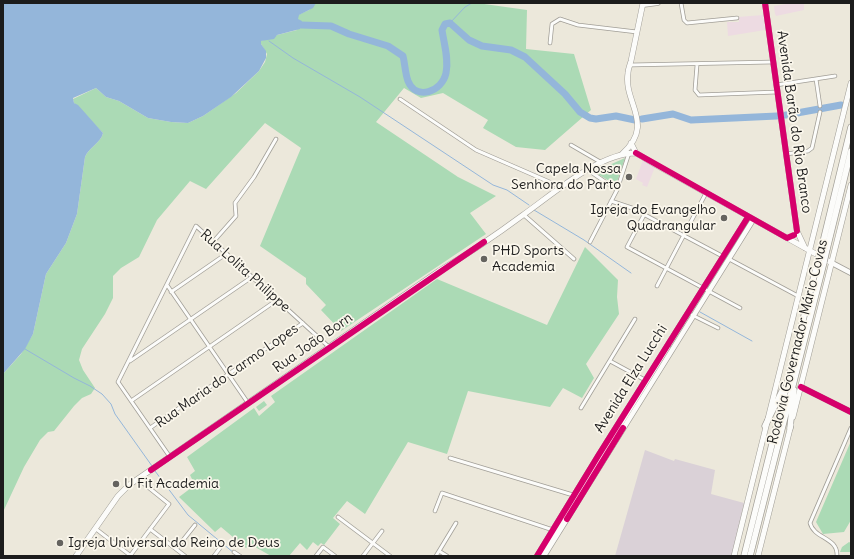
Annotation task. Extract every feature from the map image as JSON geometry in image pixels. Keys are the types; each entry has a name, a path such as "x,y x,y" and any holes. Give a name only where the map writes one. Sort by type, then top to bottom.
{"highway":[{"name":"Rodovia Governador Mário Covas","path":"825,248 851,127"},
{"name":"Rodovia Governador Mário Covas","path":"744,556 788,378 851,151"},
{"name":"Rodovia Governador Mário Covas","path":"750,556 795,373 820,259"},
{"path":"790,428 795,373"},
{"path":"765,426 788,378"}],"main road":[{"name":"Avenida Barão do Rio Branco","path":"765,3 797,231 807,249"},
{"path":"621,154 632,143 637,132 637,119 628,83 628,73 643,4"},
{"path":"734,556 798,296 807,258 807,249 851,82"},
{"path":"632,143 636,153"},
{"path":"621,154 636,153 706,193 747,219 753,220 807,249 820,259"},
{"name":"Rua João Born","path":"76,556 121,493 138,479 524,215 561,187 588,170 621,154"},
{"path":"758,556 851,185"},
{"name":"Avenida Elza Lucchi","path":"544,556 645,380 705,289 747,219"},
{"name":"Avenida Elza Lucchi","path":"725,257 753,220"},
{"name":"Avenida Barão do Rio Branco","path":"787,238 794,235 797,231"},
{"path":"807,258 820,259 832,263 851,273"},
{"name":"Avenida Elza Lucchi","path":"538,556 573,495 603,454 692,316 705,289"},
{"path":"801,387 851,412"}],"street":[{"path":"643,4 658,3"},
{"path":"681,3 684,20 687,23 737,18"},
{"path":"550,43 552,24 556,20 560,19 578,25 637,32"},
{"path":"630,65 697,65 773,62"},
{"path":"697,65 695,90 699,95 777,92"},
{"path":"776,85 835,76"},
{"path":"816,79 820,106"},
{"path":"400,100 476,150 561,187"},
{"path":"786,154 812,148 820,112"},
{"path":"213,242 236,216 236,203 252,181 276,139"},
{"path":"571,145 602,163"},
{"path":"590,242 617,190 629,153"},
{"path":"588,170 617,190"},
{"path":"657,286 682,235 706,193"},
{"path":"611,201 644,215 798,296"},
{"path":"524,215 574,259"},
{"path":"644,215 627,247 740,308"},
{"name":"Rua Lolita Philippe","path":"167,286 196,226 329,347"},
{"path":"171,292 226,254"},
{"path":"128,362 252,277"},
{"path":"170,457 118,382 167,286 248,403"},
{"path":"541,556 705,289"},
{"path":"131,401 277,300"},
{"path":"692,316 718,328"},
{"path":"581,408 635,319"},
{"name":"Rua Maria do Carmo Lopes","path":"150,428 303,323"},
{"path":"610,362 645,380"},
{"path":"837,556 836,547 812,530 810,518 851,428"},
{"path":"450,458 573,495"},
{"path":"96,529 130,556 169,504 138,479"},
{"path":"435,511 442,493 553,530"},
{"path":"338,517 390,556"},
{"path":"436,556 456,523"},
{"path":"176,549 195,525"},
{"path":"150,529 185,556"},
{"path":"363,556 382,531"},
{"path":"316,556 323,547 335,556"},
{"path":"214,556 220,548"},
{"path":"439,551 447,556"},
{"path":"234,552 240,556"}],"shaded area":[{"path":"804,3 804,10 776,16 774,6"},
{"path":"763,15 765,30 728,36 727,22 739,22 738,17"},
{"path":"643,160 655,167 647,187 642,185 643,183 636,179"},
{"path":"645,450 674,461 675,459 715,470 711,494 744,503 732,556 615,556"}],"green space":[{"path":"316,3 477,3 527,10 526,49 574,54 591,110 545,150 516,147 483,128 488,120 443,93 421,98 404,88 376,122 458,177 496,196 470,213 486,234 341,331 321,310 326,305 306,284 306,278 260,246 301,148 265,123 206,189 190,181 157,220 139,257 121,268 113,276 113,298 105,314 82,349 79,360 83,370 95,388 91,394 82,398 74,406 54,431 48,432 40,440 24,467 3,512 3,374 21,354 33,334 46,274 66,243 77,214 85,157 89,150 100,140 103,133 74,103 73,99 96,88 106,97 119,101 148,118 188,123 203,116 236,93 259,71 265,62 267,54 261,44 261,41 297,30 298,15 309,10"},
{"path":"625,158 616,185 596,173 596,171"},
{"path":"585,247 618,280 617,297 619,314 586,364 594,378 582,398 563,388 550,407 468,391 447,454 408,442 365,514 347,501 333,518 340,524 324,545 321,543 318,546 313,542 307,550 300,543 289,556 271,556 250,544 246,548 221,527 215,532 179,497 195,485 190,475 195,471 187,457 254,408 259,416 275,402 271,396 437,279 547,325"},
{"path":"264,401 267,405 259,411 256,407"},
{"path":"851,441 851,520 844,532 823,534 816,522"},
{"path":"849,542 851,543 851,552 840,552 842,547"}],"water":[{"path":"3,3 316,3 313,8 299,15 298,19 302,21 300,29 277,35 274,39 261,41 261,44 266,51 266,58 259,71 231,97 203,116 188,123 148,118 119,101 106,97 96,88 73,98 74,103 78,105 103,133 100,140 89,150 85,157 77,214 66,243 46,274 33,334 25,349 3,374"}],"waterway":[{"path":"450,23 465,7 472,3"},
{"path":"301,25 331,26 349,34 388,46 403,56 406,75 412,87 417,91 428,92 440,85 444,80 447,62 442,30 445,24 450,23 469,40 482,46 511,50 525,57 565,94 580,112 590,118 596,119 616,116 635,120"},
{"path":"269,41 293,58 360,97 493,185 507,190 529,205"},
{"path":"786,115 841,105"},
{"path":"642,119 673,114 691,120 777,116"},
{"path":"534,210 584,240 631,273"},
{"path":"700,312 752,341"},
{"path":"25,349 102,394 111,404 115,414 152,466"},
{"path":"155,471 188,515 234,553"}],"cycle path":[{"path":"765,3 797,231"},
{"path":"636,153 787,238 794,235"},
{"path":"537,556 748,217"},
{"path":"151,470 484,242"},
{"path":"801,387 851,412"},
{"path":"567,519 623,428"}],"place":[{"name":"Capela Nossa Senhora do Parto","path":"629,177"},
{"name":"Igreja do Evangelho Quadrangular","path":"724,218"},
{"name":"PHD Sports Academia","path":"484,259"},
{"name":"U Fit Academia","path":"116,484"},
{"name":"Igreja Universal do Reino de Deus","path":"60,543"}]}
